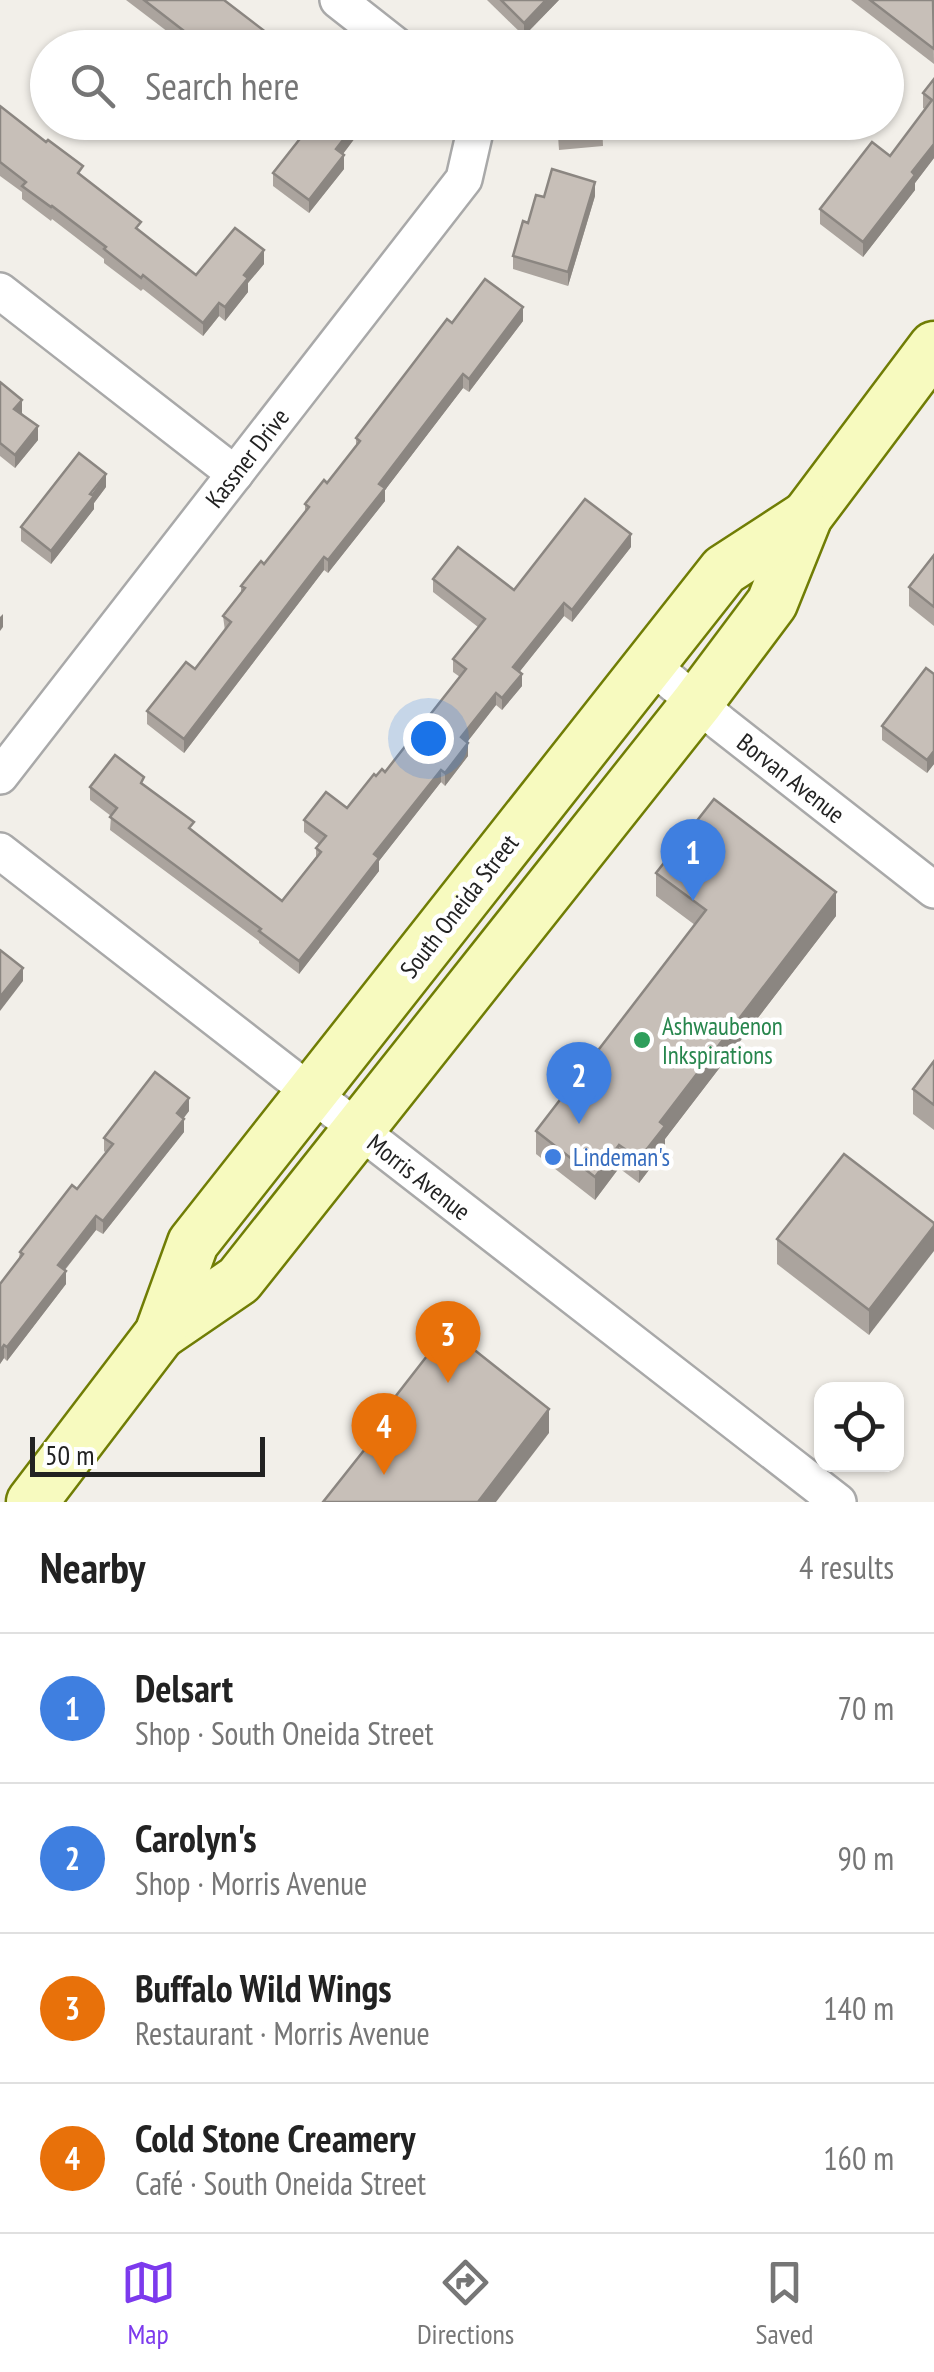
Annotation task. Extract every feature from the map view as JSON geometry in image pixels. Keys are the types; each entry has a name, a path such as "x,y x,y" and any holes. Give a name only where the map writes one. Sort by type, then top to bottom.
{"street":[{"path":"338,0 376,30"},
{"name":"Kassner Drive","path":"0,776 464,179 471,140"},
{"path":"0,291 235,474"},
{"name":"South Oneida Street","path":"160,1334 239,1280 697,703 772,603 806,516 934,347"},
{"name":"South Oneida Street","path":"32,1502 160,1334 193,1243 724,570 806,516"},
{"name":"Borvan Avenue","path":"650,664 934,890"},
{"name":"Morris Avenue","path":"0,851 838,1502"}],"building":[{"path":"144,0 224,0 263,30 183,30"},
{"path":"501,0 546,0 524,23"},
{"path":"870,0 933,0 934,49"},
{"path":"934,79 934,144 863,242 820,209 872,142 890,156 932,100 923,93"},
{"path":"0,106 30,129 30,140 48,140 83,166 78,173 141,222 136,228 196,275 235,228 264,250 225,307 219,303 203,323 22,186 26,182 0,162"},
{"path":"299,140 343,140 336,149 344,155 309,200 273,173"},
{"path":"552,169 595,182 568,272 513,256 523,221 528,223 536,195 544,197"},
{"path":"485,279 523,307 469,379 463,374 379,484 385,488 328,560 324,557 184,739 147,711 186,662 195,669 231,622 223,616 245,588 241,586 261,561 264,564 309,507 305,504 360,441 356,438 447,319 452,323"},
{"path":"0,382 22,400 14,409 38,426 15,455 0,443"},
{"path":"79,453 106,474 90,494 94,496 51,551 21,527"},
{"path":"585,499 631,534 572,610 564,603 513,667 522,674 502,698 496,693 461,737 468,743 445,773 441,770 374,854 379,858 299,961 110,817 117,808 90,787 115,755 144,777 141,783 194,822 189,828 282,901 321,852 316,848 326,836 304,820 326,792 347,808 374,774 382,769 385,772 466,669 453,659 485,619 433,579 458,547 514,590"},
{"path":"934,555 934,607 909,587"},
{"path":"926,668 934,674 934,751 927,760 882,726"},
{"path":"714,799 836,892 660,1122 665,1126 639,1159 619,1145 595,1177 536,1131 706,910 656,873"},
{"path":"0,950 23,968 0,997"},
{"path":"934,1061 934,1105 913,1089"},
{"path":"155,1072 189,1098 177,1113 184,1119 103,1221 96,1216 58,1265 66,1271 0,1351 0,1284 72,1185 77,1189 113,1144 104,1138"},
{"path":"844,1154 934,1223 869,1310 777,1239"},
{"path":"448,1329 549,1409 478,1502 323,1502 388,1420 381,1415"}],"place":[{"name":"Delsart","path":"693,901"},
{"name":"Ashwaubenon Inkspirations","path":"642,1040"},
{"name":"Carolyn's","path":"579,1124"},
{"name":"Lindeman's","path":"553,1157"},
{"name":"Buffalo Wild Wings","path":"448,1383"},
{"name":"Cold Stone Creamery","path":"384,1475"}]}
